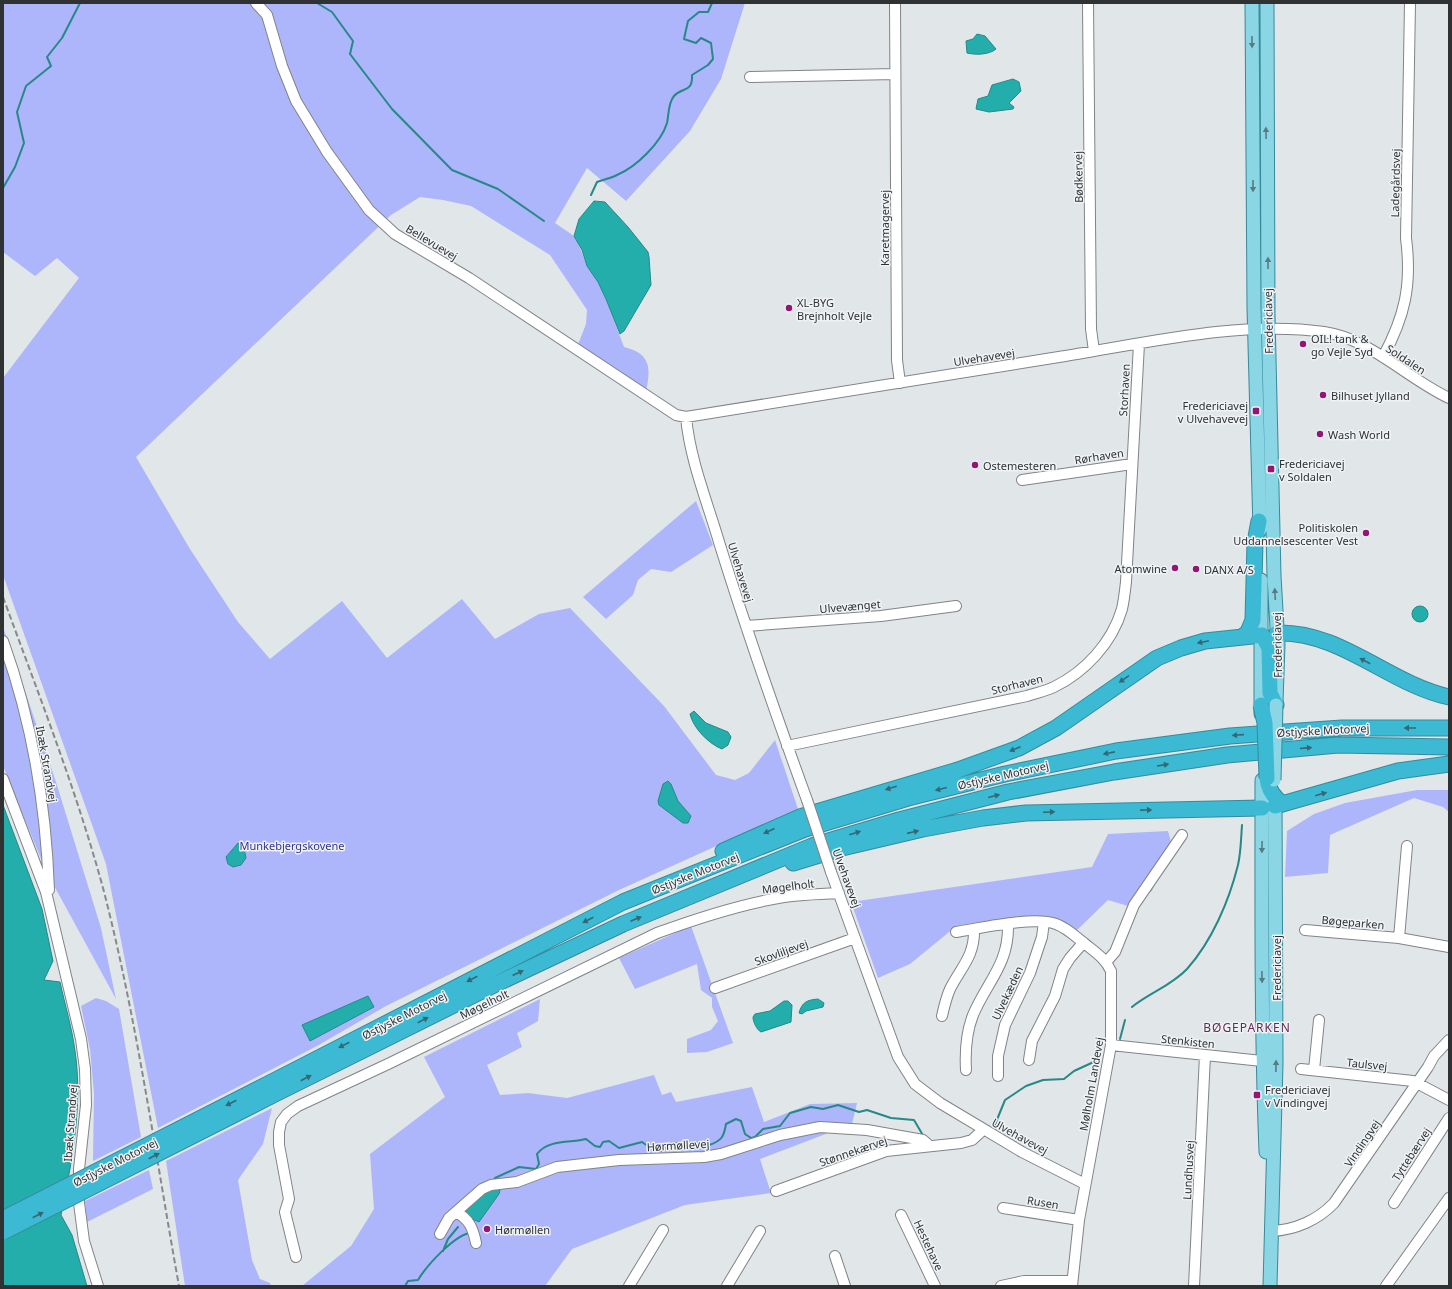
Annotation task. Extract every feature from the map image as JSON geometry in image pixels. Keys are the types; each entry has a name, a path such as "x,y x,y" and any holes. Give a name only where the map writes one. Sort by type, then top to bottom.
{"highway":[{"path":"1242,637 1248,632 1253,620 1255,542 1266,523"},
{"path":"1277,633 1303,635 1331,644 1399,679 1435,694 1449,697"},
{"path":"623,902 634,892 800,817 958,770 1019,748 1056,728 1157,658 1181,648 1205,641 1262,635 1269,648 1270,693 1265,723 1267,785 1274,804"},
{"name":"Østjyske Motorvej","path":"3,1232 623,902 805,829 908,798 1012,773 1116,751 1230,736 1342,728 1449,728"},
{"name":"Østjyske Motorvej","path":"3,1219 269,1091 623,924 812,846 899,820 1015,791 1114,772 1227,755 1338,745 1449,747"},
{"path":"701,892 742,881 842,848 983,818 1041,812 1274,804 1398,771 1449,764"}],"main road":[{"name":"Fredericiavej","path":"1252,3 1254,330 1266,523 1277,633 1278,678 1268,705"},
{"name":"Fredericiavej","path":"1262,635 1266,523 1268,330 1266,3"},
{"path":"1253,214 1260,322 1268,330"},
{"path":"1262,635 1277,633"},
{"name":"Fredericiavej","path":"1265,1286 1266,1182 1262,1061 1261,909 1274,804"},
{"name":"Fredericiavej","path":"1270,1286 1276,1063 1274,804"}],"street":[{"name":"Bellevuevej","path":"256,3 268,15 282,66 296,101 326,152 369,210 377,218 395,234 469,278 676,415 686,417"},
{"name":"Karetmagervej","path":"895,3 897,360 900,382"},
{"name":"Bødkervej","path":"1088,3 1091,329 1094,351"},
{"name":"Ladegårdsvej","path":"1383,357 1400,322 1406,297 1408,255 1406,238 1410,3"},
{"path":"750,77 895,74"},
{"name":"Ulvehavevej","path":"1085,1184 983,1130 925,1093 915,1084 898,1057 831,872 746,626 688,442 686,417 1138,344 1234,330 1254,330"},
{"name":"Soldalen","path":"1254,330 1325,332 1350,340 1383,357 1413,378 1449,398"},
{"name":"Storhaven","path":"787,746 1027,696 1053,688 1074,676 1092,659 1114,628 1121,610 1126,582 1138,344"},
{"name":"Rørhaven","path":"1022,480 1132,464"},
{"name":"Ulvevænget","path":"746,626 881,616 956,606"},
{"name":"Ibæk Strandvej","path":"3,641 16,677 32,741 44,815 49,891 46,892"},
{"name":"Ibæk Strandvej","path":"3,779 46,892 83,1050 86,1105 79,1169 79,1204 84,1241 98,1286"},
{"path":"956,932 1044,922 1056,924 1070,932 1107,961 1115,952 1126,920 1134,905 1182,835"},
{"name":"Bøgeparken","path":"1399,938 1407,846"},
{"name":"Møgelholt","path":"296,1257 285,1212 289,1198 279,1145 279,1132 284,1118 298,1106 664,930 691,920 756,903 785,897 839,893"},
{"name":"Ulvekæden","path":"998,1076 998,1056 1004,1025 1030,974 1042,937 1044,922"},
{"name":"Ulvekæden","path":"966,1070 965,1051 972,1017 1007,949 1008,925"},
{"path":"942,1016 950,989 972,953 974,929"},
{"name":"Bøgeparken","path":"1306,930 1399,938 1449,948"},
{"name":"Skovliljevej","path":"715,988 856,938"},
{"path":"1029,1060 1032,1041 1055,996 1063,970 1070,958 1083,943"},
{"name":"Mølholm Landevej","path":"1072,1284 1078,1220 1111,1045 1111,971 1107,961"},
{"path":"1314,1070 1319,1020"},
{"name":"Vindingvej","path":"1272,1231 1282,1231 1304,1224 1332,1206 1346,1189 1428,1068 1434,1056 1449,1040"},
{"name":"Stenkisten","path":"1111,1045 1262,1061"},
{"name":"Lundhusvej","path":"1194,1286 1205,1055"},
{"name":"Taulsvej","path":"1301,1069 1405,1080 1417,1084 1449,1100"},
{"name":"Tyttebærvej","path":"1394,1203 1449,1118"},
{"name":"Hørmøllevej","path":"440,1234 449,1218 482,1189 491,1185 517,1182 557,1167 619,1160 704,1157 722,1154 803,1130 838,1127 867,1130 923,1140 930,1146"},
{"name":"Stønnekærvej","path":"776,1191 886,1151 961,1143 972,1140 983,1130"},
{"path":"1386,1286 1449,1198"},
{"name":"Rusen","path":"1003,1208 1078,1220"},
{"path":"456,1212 464,1216 472,1226 476,1243"},
{"name":"Hestehave","path":"901,1215 935,1286"},
{"path":"629,1286 663,1230"},
{"path":"727,1286 760,1231"},
{"path":"835,1256 845,1286"},
{"path":"1001,1286 1024,1282 1072,1284"}],"green space":[{"name":"Munkebjergskovene","path":"3,3 745,3 721,79 690,131 626,201 587,168 555,223 574,236 578,243 587,266 598,282 606,299 624,347 640,353 647,363 648,375 646,392 577,347 586,324 587,310 550,255 471,206 420,197 391,215 136,457 190,549 238,622 270,659 342,601 387,658 462,599 495,639 539,614 570,608 664,706 716,775 735,780 749,773 775,740 798,809 619,890 386,1006 317,1046 158,1128 106,864 3,575 3,378 79,278 57,258 35,276 3,252"},
{"path":"696,501 713,545 671,572 651,569 638,580 633,595 606,619 583,597"},
{"path":"3,627 56,782 101,928 116,999 46,871 3,766"},
{"path":"1417,790 1449,790 1449,812 1443,807 1414,798 1330,835 1328,873 1285,877 1287,831 1314,814 1345,803"},
{"path":"1168,831 1171,842 1152,891 1128,906 1108,900 1076,931 1056,920 954,928 910,964 878,978 851,902 1092,867 1108,834"},
{"path":"691,926 733,1043 707,1052 687,1053 687,1039 711,1030 718,1021 712,1007 712,998 701,990 697,964 635,989 619,958"},
{"path":"96,998 106,1001 119,1009 141,1137 93,1161 94,1094 90,1049 81,1006"},
{"path":"540,999 538,1021 517,1033 522,1047 487,1065 500,1095 528,1093 567,1098 654,1075 662,1095 671,1092 676,1102 752,1087 764,1122 810,1104 857,1103 852,1124 760,1159 771,1193 685,1205 572,1249 545,1286 302,1286 351,1246 374,1209 370,1154 445,1097 424,1057"},
{"path":"272,1108 263,1144 238,1180 252,1260 260,1279 270,1283 271,1286 185,1286 166,1161"},
{"path":"149,1170 153,1189 87,1222 85,1201"}],"shaded area":[{"path":"977,34 985,36 996,49 982,54 967,53 966,41 973,39"},
{"path":"1013,79 1019,82 1021,91 1009,103 1014,107 1013,109 989,112 976,109 978,99 988,96 992,85"},
{"path":"594,201 605,202 648,252 649,257 651,285 624,331 620,334 606,299 598,282 587,266 582,250 574,236 579,219"},
{"path":"1417,606 1423,606 1428,611 1426,620 1423,622 1417,622 1412,617 1412,611"},
{"path":"694,711 706,723 728,732 731,737 728,745 722,749 717,747 702,735 694,725 690,714"},
{"path":"668,781 671,784 678,801 691,816 688,823 683,823 659,805 658,801 663,784"},
{"path":"3,805 42,909 53,961 44,980 60,982 74,1042 78,1092 77,1113 69,1175 61,1215 72,1235 87,1286 3,1286"},
{"path":"238,843 244,848 246,858 241,865 233,867 228,864 226,857"},
{"path":"368,996 374,1007 310,1041 302,1025"},
{"path":"818,999 824,1003 823,1007 806,1011 802,1014 799,1013 803,1004 811,1000"},
{"path":"784,1001 788,1001 792,1005 791,1022 761,1032 757,1028 754,1021 753,1017 755,1014 770,1011"},
{"path":"498,1187 500,1190 499,1194 479,1222 470,1218 465,1211 474,1199"}],"waterway":[{"path":"3,188 15,167 24,143 17,112 26,86 51,66 47,57 62,38 80,3"},
{"path":"317,3 332,12 353,41 350,54 392,109 452,170 498,189 544,221"},
{"path":"591,195 597,182 624,171 647,154 664,131 670,105 674,96 689,87 691,85 692,75 708,65 713,59 711,43 701,38 696,43 684,39 688,21 699,12 708,12 712,3"},
{"path":"1132,1007 1181,975 1196,958 1212,933 1230,892 1238,865 1242,825"},
{"path":"1120,1039 1125,1020"},
{"path":"994,1127 1005,1100 1026,1086 1043,1080 1064,1079 1074,1071 1098,1060"},
{"path":"493,1181 495,1178 519,1167 536,1169 539,1164 537,1154 547,1146 560,1142 586,1139 595,1146 600,1147 603,1142 609,1141 619,1148 642,1142 652,1149 661,1151 672,1143 704,1143 709,1145 720,1140 726,1124 736,1119 741,1121 745,1134 751,1138 755,1137 763,1129 780,1126 790,1113 811,1107 823,1109 838,1105 859,1112 867,1110 891,1118 914,1120 924,1137"},
{"path":"443,1251 448,1239 458,1227"},
{"path":"405,1286 408,1281 418,1280 441,1252 456,1240 469,1233"}],"railway":[{"path":"3,597 69,778 103,888 136,1036 179,1286"}],"place":[{"name":"XL-BYG Brejnholt Vejle","path":"789,308"},
{"name":"OIL! tank & go Vejle Syd","path":"1303,344"},
{"name":"Bilhuset Jylland","path":"1323,395"},
{"name":"Fredericiavej v Ulvehavevej","path":"1256,411"},
{"name":"Wash World","path":"1320,434"},
{"name":"Ostemesteren","path":"975,465"},
{"name":"Fredericiavej v Soldalen","path":"1271,469"},
{"name":"Politiskolen Uddannelsescenter Vest","path":"1366,533"},
{"name":"Atomwine","path":"1175,568"},
{"name":"DANX A/S","path":"1196,569"},
{"name":"Fredericiavej v Vindingvej","path":"1257,1095"},
{"name":"Hørmøllen","path":"487,1229"}],"district":[{"name":"BØGEPARKEN","path":"1247,1027"}]}
